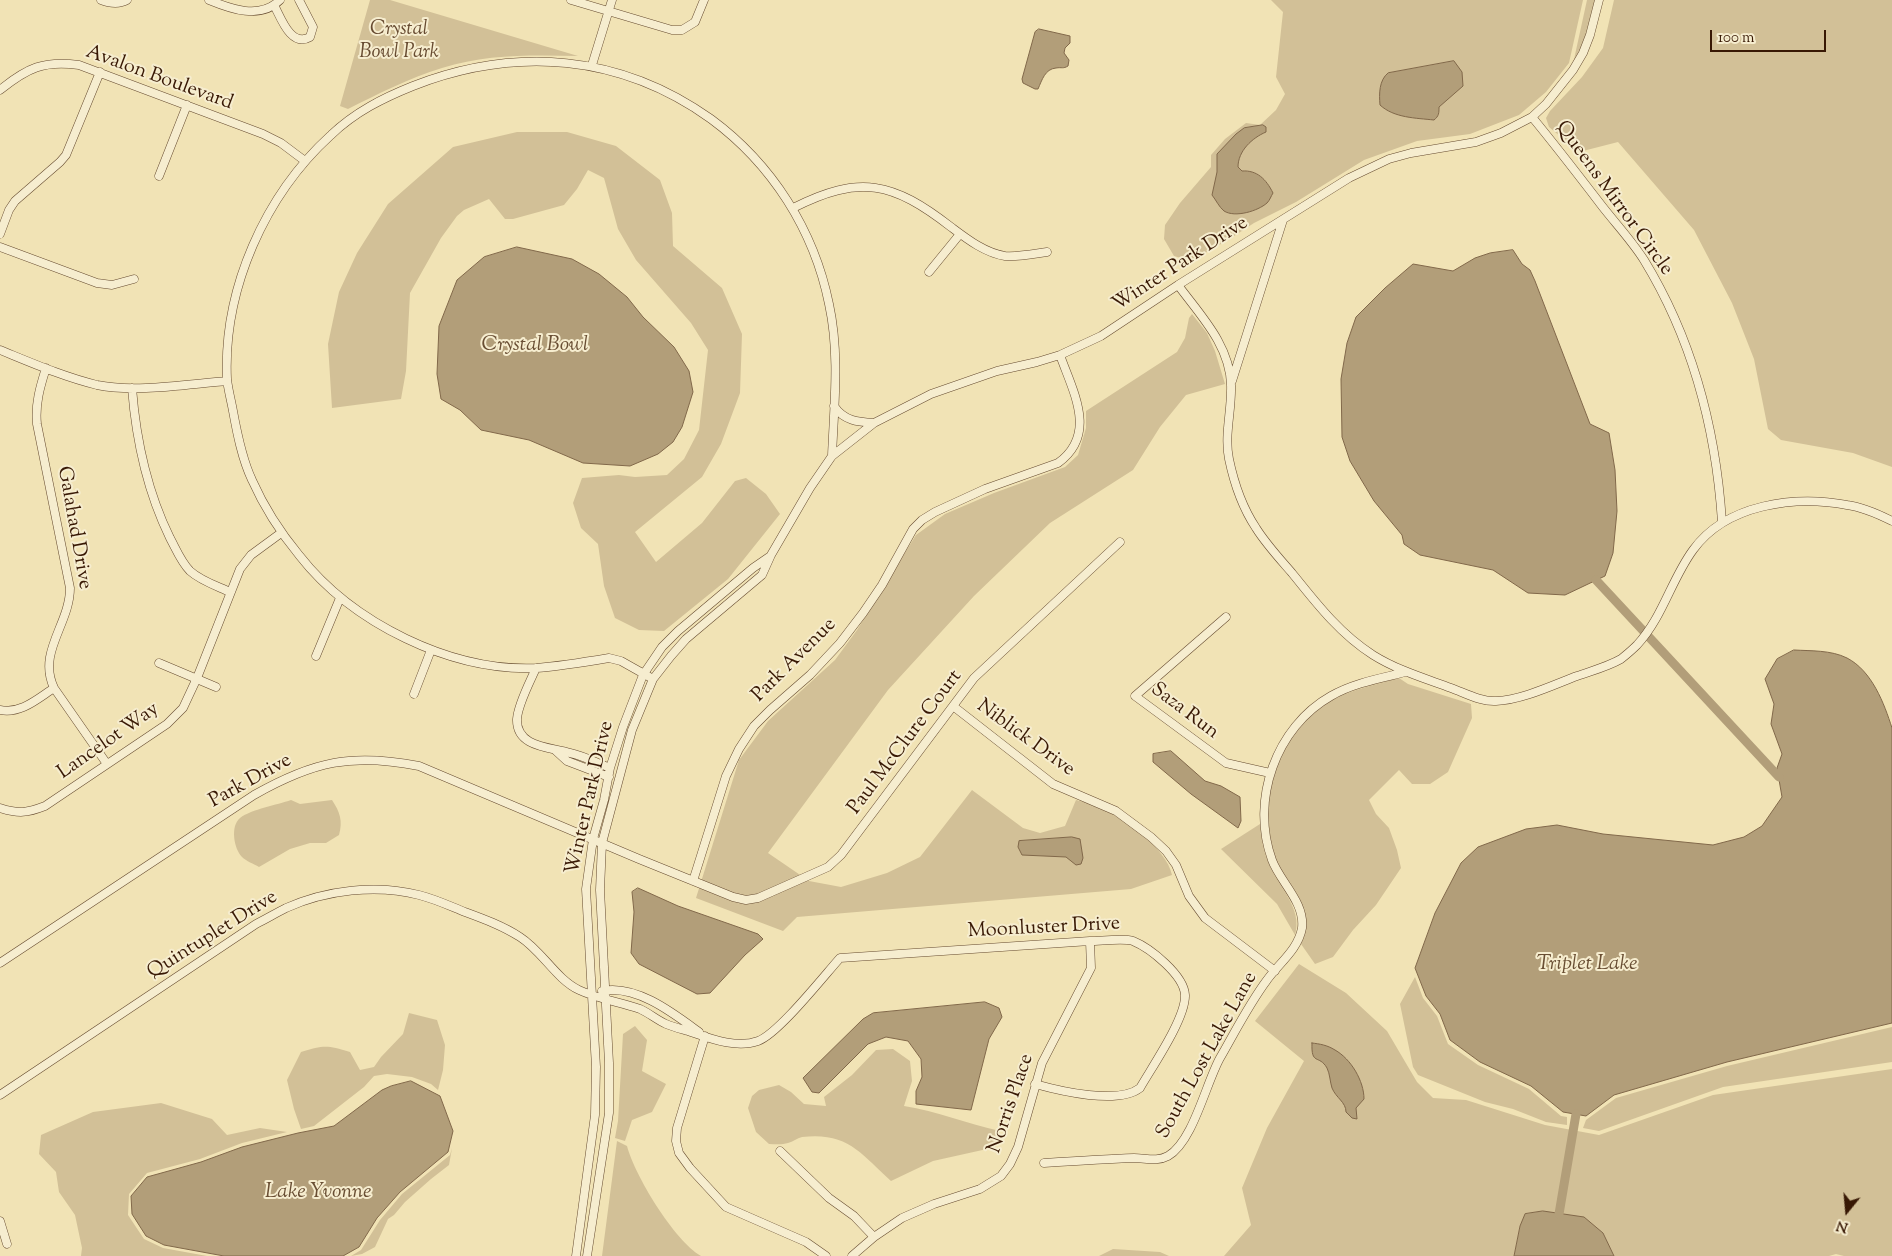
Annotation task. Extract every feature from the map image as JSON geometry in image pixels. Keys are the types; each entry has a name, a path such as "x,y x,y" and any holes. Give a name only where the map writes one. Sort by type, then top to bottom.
{"street":[{"path":"100,0 110,3 127,0"},
{"path":"209,0 246,12 265,9 277,3 291,35 300,40 305,40 310,37 313,27 299,0"},
{"path":"571,0 672,30 682,30 696,22 704,0"},
{"path":"592,65 612,0"},
{"name":"Winter Park Drive","path":"587,1256 609,1113 609,1063 600,890 602,843 632,730 653,680 686,639 762,575 810,488 832,456 874,423 931,394 966,380 1060,355 1101,336 1178,285 1349,178 1389,159 1411,153 1476,142 1501,133 1532,117 1546,104 1574,70 1590,35 1599,0"},
{"path":"653,680 621,660 609,658 536,668 498,666 431,650 402,638 340,598 310,570 281,533 251,478 236,427 227,381 229,337 235,303 244,270 262,226 280,195 305,161 332,133 361,111 423,82 487,65 521,61 592,65 643,81 697,110 743,145 765,170 793,208 810,240 830,307 834,336 836,367 832,456"},
{"name":"Avalon Boulevard","path":"0,90 30,69 53,63 79,65 263,134 281,143 305,161"},
{"path":"0,234 9,210 15,201 66,155 100,72"},
{"path":"159,176 187,105"},
{"name":"Queens Mirror Circle","path":"1532,117 1642,259 1658,285 1678,327 1694,367 1713,439 1718,471 1722,522"},
{"path":"793,208 837,189 859,187 884,189 906,196 925,206 960,234 984,249 1003,255 1019,256 1047,252"},
{"path":"1231,383 1283,220"},
{"path":"929,272 960,234"},
{"path":"0,247 97,283 112,285 134,279"},
{"path":"1178,285 1221,345 1228,364 1231,383 1228,455 1234,482 1256,528 1316,603 1357,645 1406,672 1470,695 1496,701 1534,692 1622,658 1650,628 1663,608 1682,568 1694,549 1706,535 1722,522 1769,505 1792,501 1848,505 1875,513 1892,521"},
{"path":"0,350 46,368 99,385 132,388 227,381"},
{"name":"Park Avenue","path":"693,881 726,776 739,749 754,726 810,675 840,643 863,614 882,585 907,536 913,529 934,512 985,489 1058,463 1068,456 1075,445 1080,430 1080,417 1060,355"},
{"name":"Galahad Drive","path":"46,368 38,394 37,424 70,588 70,598 50,653 48,665 49,678 107,764"},
{"path":"132,388 134,421 139,449 166,531 179,556 190,571 202,580 230,592"},
{"path":"834,406 847,419 874,423"},
{"name":"Lancelot Way","path":"0,808 17,812 30,812 45,806 167,724 182,708 197,678 240,569 251,555 281,533"},
{"name":"Paul McClure Court","path":"693,881 733,897 746,900 760,897 828,867 841,855 974,678 1120,542"},
{"name":"Winter Park Drive","path":"576,1256 595,1115 596,1067 586,889 593,839 610,768 643,675 662,647 678,631 753,568 771,556"},
{"path":"316,656 340,598"},
{"name":"Saza Run","path":"1226,617 1135,696 1226,763 1270,773"},
{"path":"414,694 431,650"},
{"path":"159,663 216,687"},
{"path":"536,668 518,712 517,721 521,734 528,741 538,746 556,751 570,752 610,768"},
{"name":"South Lost Lake Lane","path":"1044,1163 1136,1158 1159,1160 1176,1150 1196,1117 1214,1070 1247,1010 1274,971 1289,956 1298,942 1302,928 1302,916 1297,904 1272,862 1266,844 1264,821 1265,797 1270,773 1277,754 1302,719 1331,696 1352,687 1406,672"},
{"path":"0,710 13,712 54,688"},
{"name":"Niblick Drive","path":"954,706 1053,784 1116,811 1151,837 1166,851 1176,865 1189,896 1205,918 1274,971"},
{"path":"556,751 568,761 609,777"},
{"name":"Park Drive","path":"0,963 254,794 300,771 326,764 362,760 390,760 419,766 602,843"},
{"path":"602,843 693,881"},
{"name":"Quintuplet Drive","path":"0,1095 256,924 286,908 339,892 361,889 389,890 418,894 436,900 500,926 521,937 538,951 568,983 579,990 606,1000"},
{"name":"Moonluster Drive","path":"606,1000 642,1010 666,1024 704,1036 748,1045 760,1040 778,1026 840,958 1090,941 1132,940 1167,963 1181,983 1185,994 1178,1020 1140,1088 1133,1093 1105,1096 1066,1092 1035,1084"},
{"name":"Norris Place","path":"852,1256 874,1237 902,1218 934,1204 980,1189 1001,1176 1010,1164 1018,1147 1042,1063 1091,968 1090,941"},
{"name":"Moonluster Drive","path":"605,991 618,990 649,1000 673,1013 704,1036"},
{"path":"592,994 605,991"},
{"path":"642,1010 649,1000"},
{"path":"704,1036 677,1128 676,1141 679,1153 690,1168 726,1207 806,1242 826,1256"},
{"path":"780,1151 829,1198 854,1216 874,1237"},
{"path":"0,1221 7,1244"},
{"path":"578,1243 589,1245"}],"green space":[{"name":"Crystal Bowl Park","path":"370,0 390,0 578,56 509,56 459,63 406,81 348,109 340,106"},
{"path":"1271,0 1583,0 1569,63 1546,92 1519,115 1470,134 1417,141 1364,160 1296,202 1254,223 1191,261 1174,256 1164,239 1165,225 1180,203 1211,167 1211,155 1225,139 1246,123 1260,125 1276,110 1285,94 1276,77 1283,12"},
{"path":"1587,0 1595,0 1587,34 1573,64"},
{"path":"1614,0 1892,0 1892,467 1853,453 1781,440 1768,429 1754,359 1732,303 1694,230 1618,142 1579,152 1549,127 1546,118 1550,111 1582,77 1603,48"},
{"path":"517,132 567,132 616,146 660,180 672,213 673,246 722,288 742,334 740,393 721,444 702,477 635,532 656,562 702,523 735,481 746,478 766,494 780,514 728,579 664,631 639,630 615,618 604,586 598,544 581,528 573,503 582,478 619,475 635,477 667,475 684,459 699,430 708,350 691,323 636,260 618,229 604,178 588,170 577,189 564,205 513,219 505,219 489,199 464,210 457,216 441,238 410,293 406,371 401,399 332,408 328,344 339,292 357,253 388,204 453,147"},
{"path":"1192,314 1207,333 1215,351 1225,384 1186,395 1160,427 1133,470 1050,523 974,596 888,690 768,853 809,881 841,887 887,873 920,857 972,790 1023,828 1040,833 1065,826 1076,800 1096,806 1109,812 1142,835 1162,855 1172,875 1131,889 797,917 783,931 696,898 739,760 768,721 835,660 857,630 916,535 945,514 994,493 1065,467 1078,455 1086,428 1086,411 1177,352 1185,338 1189,318"},
{"path":"1399,678 1408,684 1471,704 1472,718 1448,772 1430,784 1412,784 1399,770 1369,800 1376,814 1389,828 1401,868 1376,905 1353,930 1333,957 1315,964 1301,944 1305,916 1303,906 1275,857 1270,835 1268,813 1270,790 1276,768 1286,747 1299,728 1315,712 1342,695"},
{"path":"291,800 300,804 332,800 340,817 339,835 326,843 310,843 290,849 259,867 244,858 237,849 234,838 235,826 240,818 251,812"},
{"path":"1260,823 1267,859 1273,873 1289,898 1296,916 1295,935 1277,904 1221,849"},
{"path":"1299,964 1346,993 1387,1031 1417,1082 1433,1098 1466,1100 1545,1125 1599,1135 1713,1095 1892,1069 1892,1256 1844,1256 1836,1254 1829,1256 1614,1256 1603,1233 1520,1226 1514,1256 1224,1256 1251,1225 1242,1188 1267,1128 1304,1061 1255,1021"},
{"path":"1415,977 1423,998 1437,1016 1448,1044 1478,1065 1529,1089 1561,1116 1567,1117 1567,1125 1546,1122 1513,1109 1485,1102 1418,1075 1413,1067 1400,1004"},
{"path":"409,1013 437,1020 445,1045 443,1070 438,1090 431,1084 412,1077 387,1074 374,1076 364,1087 314,1126 301,1129 287,1080 301,1052 321,1047 336,1048 350,1052 360,1070 374,1067 403,1034"},
{"path":"635,1026 647,1040 642,1071 666,1084 652,1112 632,1120 625,1141 615,1138 618,1121 623,1034"},
{"path":"1892,1027 1892,1062 1723,1087 1599,1131 1583,1128 1586,1120 1616,1098 1727,1066"},
{"path":"893,1049 910,1061 912,1081 904,1106 1000,1131 996,1147 933,1161 891,1181 861,1153 842,1141 818,1136 802,1137 783,1144 769,1144 756,1132 748,1108 752,1096 759,1090 779,1085 791,1092 804,1104 826,1106 824,1097 852,1075 876,1050"},
{"path":"161,1103 212,1119 227,1135 260,1128 287,1132 242,1143 200,1159 147,1173 129,1194 128,1215 144,1239 163,1248 207,1256 81,1256 82,1248 75,1215 59,1192 56,1172 39,1154 41,1135 93,1112"},
{"path":"617,1141 627,1146 638,1174 668,1222 690,1248 701,1256 602,1256"},
{"path":"452,1148 449,1165 388,1219 375,1247 362,1254 351,1256 361,1250 380,1220 402,1194 450,1155"},
{"path":"1113,1249 1160,1252 1169,1256 1099,1256"}],"water":[{"path":"1039,29 1070,36 1070,43 1065,48 1064,53 1069,60 1068,66 1064,68 1049,70 1038,89 1035,89 1023,83 1022,79 1035,32"},
{"path":"1454,61 1462,72 1463,86 1439,107 1437,117 1434,120 1398,115 1380,105 1381,83 1388,73"},
{"path":"1263,125 1266,127 1266,132 1243,150 1238,167 1242,171 1252,172 1260,176 1273,193 1269,201 1258,209 1240,214 1224,211 1212,195 1217,172 1217,154 1244,128"},
{"name":"Crystal Bowl","path":"517,247 572,259 599,274 627,297 643,317 674,347 689,371 693,392 682,427 673,442 658,454 630,466 583,463 529,440 481,430 460,410 441,399 437,374 439,326 457,280 484,257"},
{"path":"1513,250 1522,264 1530,270 1535,281 1590,424 1609,433 1615,470 1617,511 1613,553 1605,576 1565,595 1528,593 1493,570 1420,555 1404,544 1402,535 1374,501 1350,461 1342,437 1341,379 1347,343 1356,317 1413,264 1453,271 1475,258 1490,253"},
{"name":"Triplet Lake","path":"1794,650 1821,651 1841,655 1856,664 1876,688 1892,728 1892,1023 1727,1062 1614,1095 1586,1116 1563,1112 1531,1086 1480,1062 1450,1040 1440,1014 1426,996 1415,968 1435,913 1461,863 1478,847 1526,829 1557,825 1603,834 1713,845 1744,837 1762,826 1782,797 1777,768 1782,754 1771,724 1774,704 1765,679 1777,659"},
{"path":"1171,751 1205,781 1221,786 1240,797 1241,821 1238,828 1191,794 1153,762 1153,754"},
{"path":"1072,837 1080,839 1083,858 1081,864 1076,865 1066,857 1022,855 1018,847 1019,841"},
{"path":"638,888 678,906 758,934 763,939 745,955 710,993 697,994 639,964 631,953 634,912 632,892"},
{"path":"985,1002 999,1008 1002,1017 989,1039 971,1110 916,1104 916,1091 922,1077 921,1059 908,1041 886,1037 868,1044 819,1093 812,1092 803,1078 863,1019 873,1013"},
{"path":"1312,1043 1321,1044 1335,1050 1356,1071 1362,1085 1364,1099 1356,1108 1357,1119 1352,1118 1346,1112 1344,1105 1332,1088 1327,1068 1313,1055"},
{"name":"Lake Yvonne","path":"411,1081 440,1096 453,1131 448,1152 400,1192 377,1218 359,1247 343,1256 224,1256 164,1245 146,1236 132,1214 131,1196 147,1177 201,1162 242,1147 334,1126 382,1090"},
{"path":"1543,1211 1584,1217 1603,1233 1614,1256 1514,1256 1520,1226 1525,1214"}],"waterway":[{"path":"1596,580 1779,777"},
{"path":"1559,1214 1576,1114"}]}
